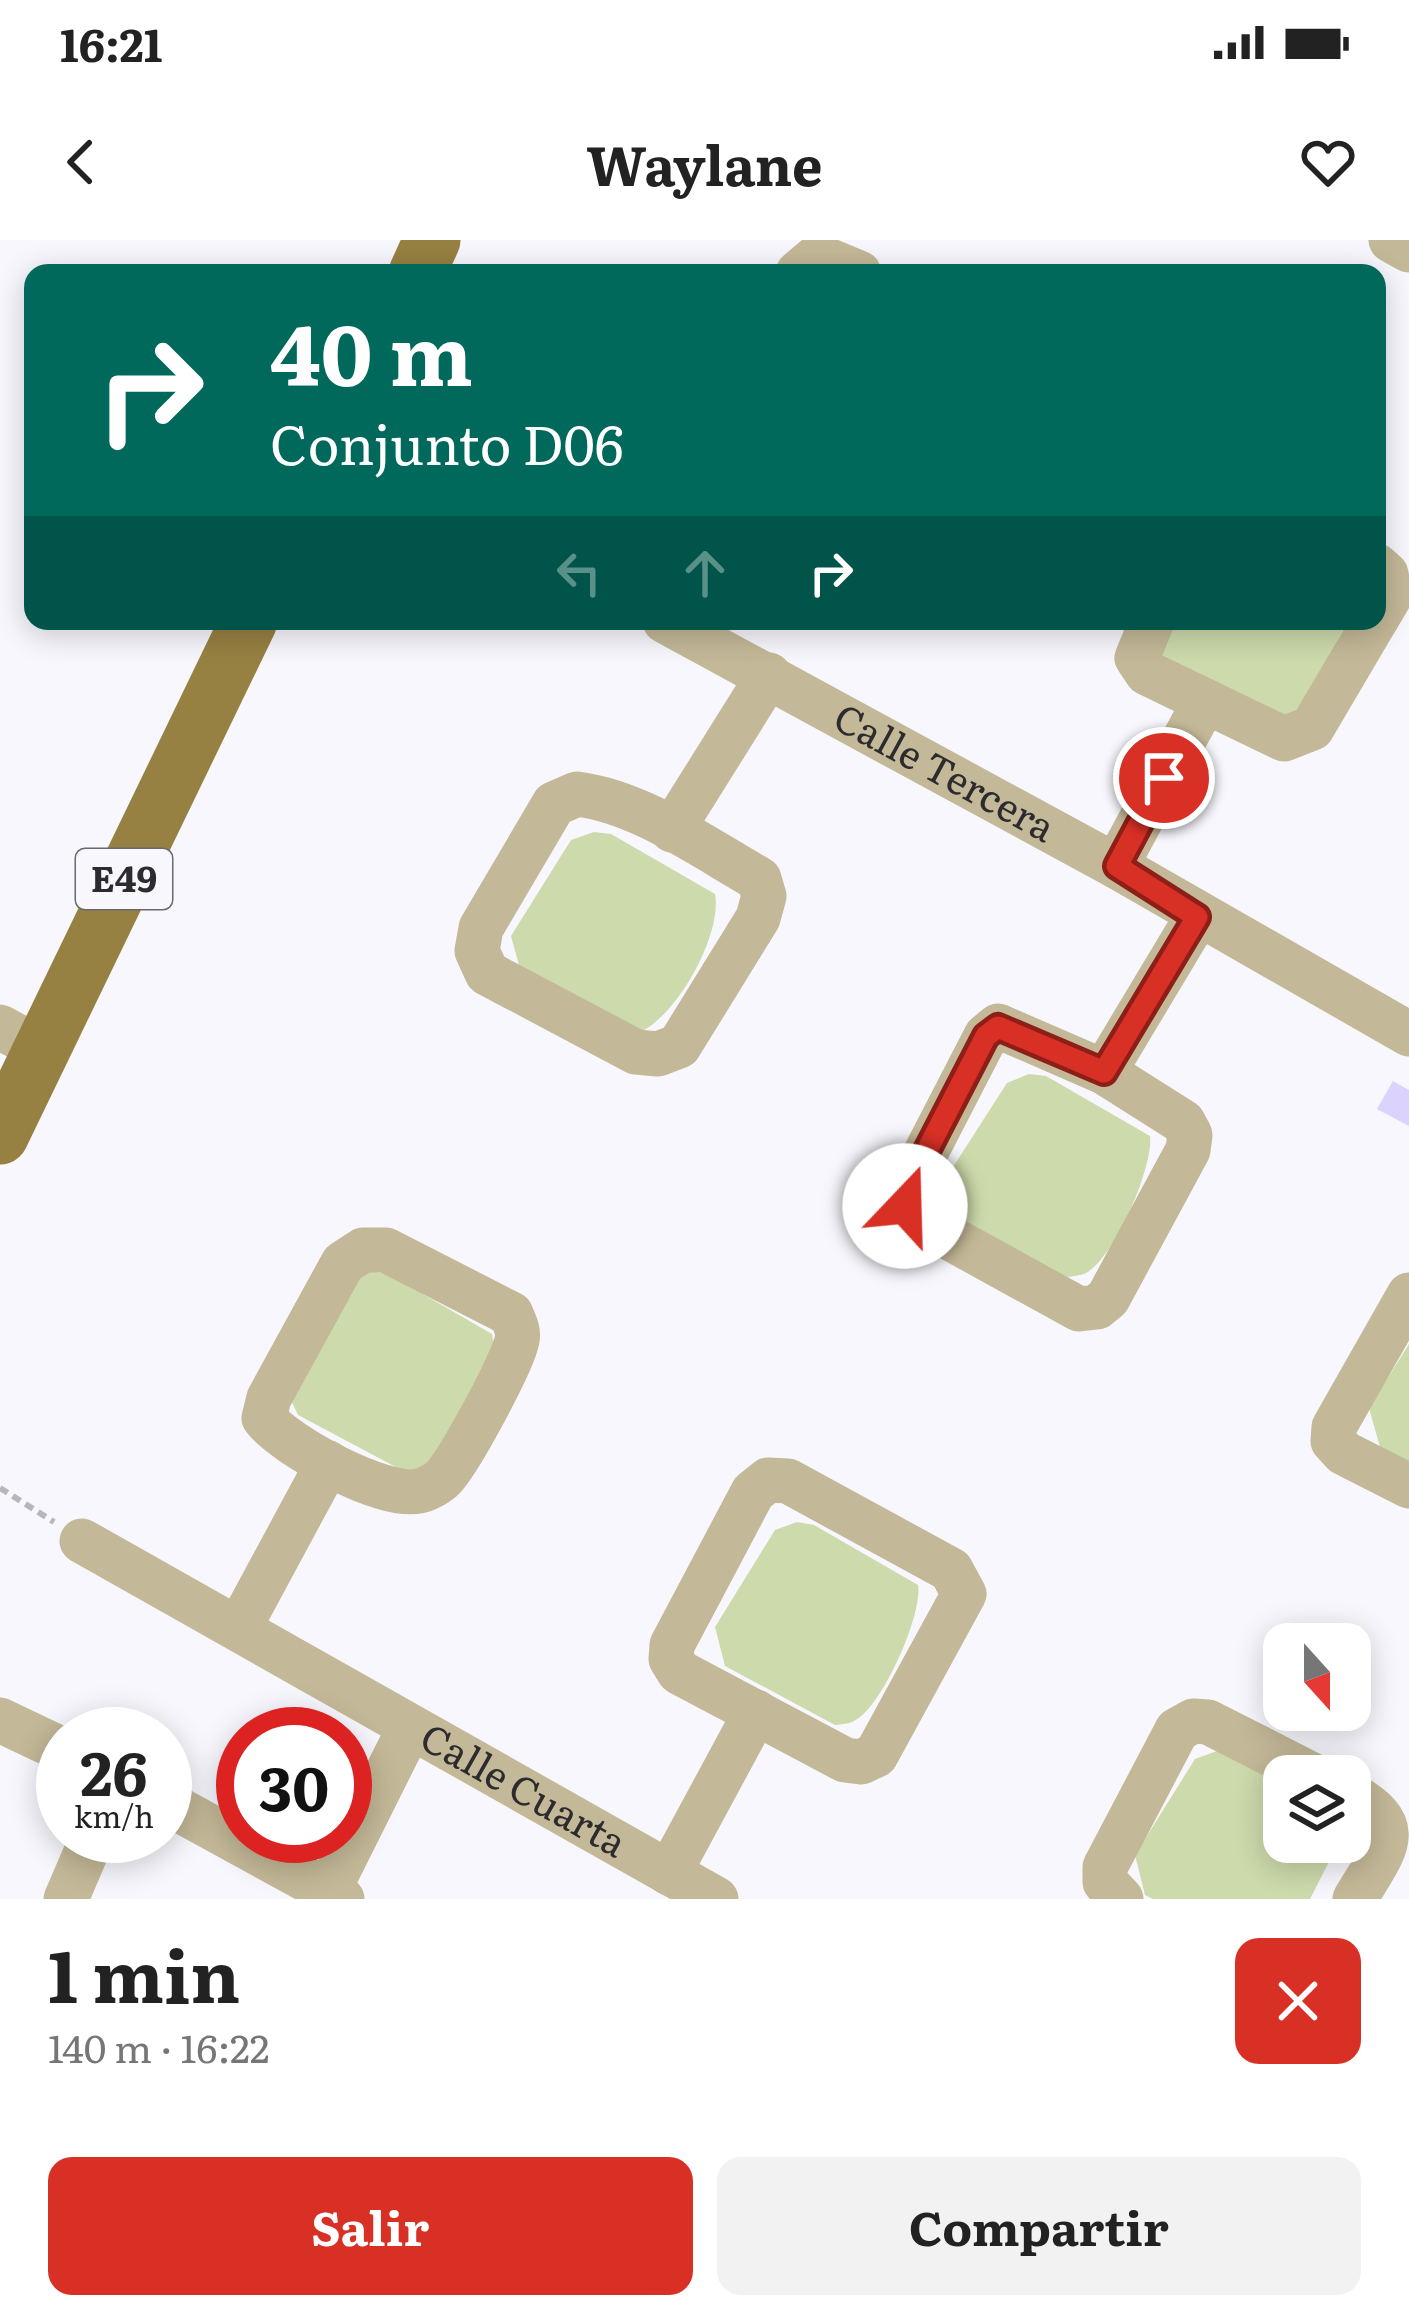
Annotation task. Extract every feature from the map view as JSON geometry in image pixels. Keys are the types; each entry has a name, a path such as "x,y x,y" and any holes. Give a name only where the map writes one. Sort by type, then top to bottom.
{"main road":[{"name":"E49","path":"0,1136 21,1039 244,630"}],"street":[{"path":"1391,240 1409,250"},
{"path":"809,264 818,256 837,264"},
{"path":"1386,574 1390,596 1386,603"},
{"path":"1148,630 1136,658 1147,673 1284,739 1312,728 1370,630"},
{"name":"Calle Tercera","path":"721,634 769,675 1117,866 1197,917 1409,1034"},
{"path":"672,830 769,675"},
{"path":"1117,866 1205,701"},
{"path":"577,794 598,796 672,830 759,879 764,896 758,918 679,1046 658,1054 636,1052 487,973 477,951 481,928 554,804 577,794"},
{"path":"1104,1072 1197,917"},
{"path":"998,1027 1104,1072 1183,1122 1190,1135 1188,1150 1108,1298 1097,1307 1079,1309 919,1221 905,1206 907,1189 986,1036 998,1027"},
{"path":"363,1250 386,1250 511,1314 519,1335 511,1359 442,1480 419,1491 394,1492 328,1462 274,1430 264,1418 269,1398 343,1263 363,1250"},
{"path":"1409,1295 1334,1427 1333,1441 1344,1453 1409,1486"},
{"path":"239,1628 328,1462"},
{"path":"768,1480 788,1480 951,1570 959,1580 964,1594 876,1755 861,1762 845,1760 756,1712 679,1672 671,1659 672,1645 753,1492 768,1480"},
{"name":"Calle Cuarta","path":"82,1540 716,1899"},
{"path":"669,1873 756,1712"},
{"path":"0,1720 36,1737"},
{"path":"1120,1899 1105,1882 1105,1867 1178,1730 1193,1721 1208,1722 1273,1755"},
{"path":"192,1817 335,1895 409,1729"},
{"path":"1355,1899 1391,1837 1391,1823 1371,1805"},
{"path":"66,1899 81,1863"}],"path":[{"path":"0,1488 82,1540"}],"green space":[{"path":"1152,630 1343,630 1303,704 1289,718 1159,663"},
{"path":"594,832 611,834 715,894 711,932 692,976 663,1015 632,1035 522,976 511,936 571,840"},
{"path":"1029,1074 1046,1076 1150,1136 1146,1168 1130,1211 1108,1250 1081,1275 1067,1277 957,1218 946,1178 1007,1083"},
{"path":"370,1271 388,1274 492,1334 494,1348 443,1456 409,1474 298,1415 291,1400 348,1280"},
{"path":"1409,1344 1409,1462 1380,1447 1369,1408"},
{"path":"797,1522 814,1525 918,1585 914,1617 888,1680 865,1713 850,1723 835,1725 725,1666 715,1627 775,1530"},
{"path":"1217,1751 1263,1771 1263,1863 1328,1863 1310,1899 1153,1899 1145,1895 1135,1855 1195,1759"}],"building":[{"path":"1393,1081 1409,1090 1409,1126 1377,1109"}],"route":[{"path":"905,1206 907,1189 986,1036 998,1027 1017,1031 1104,1072 1197,917 1117,866 1164,778"}]}
